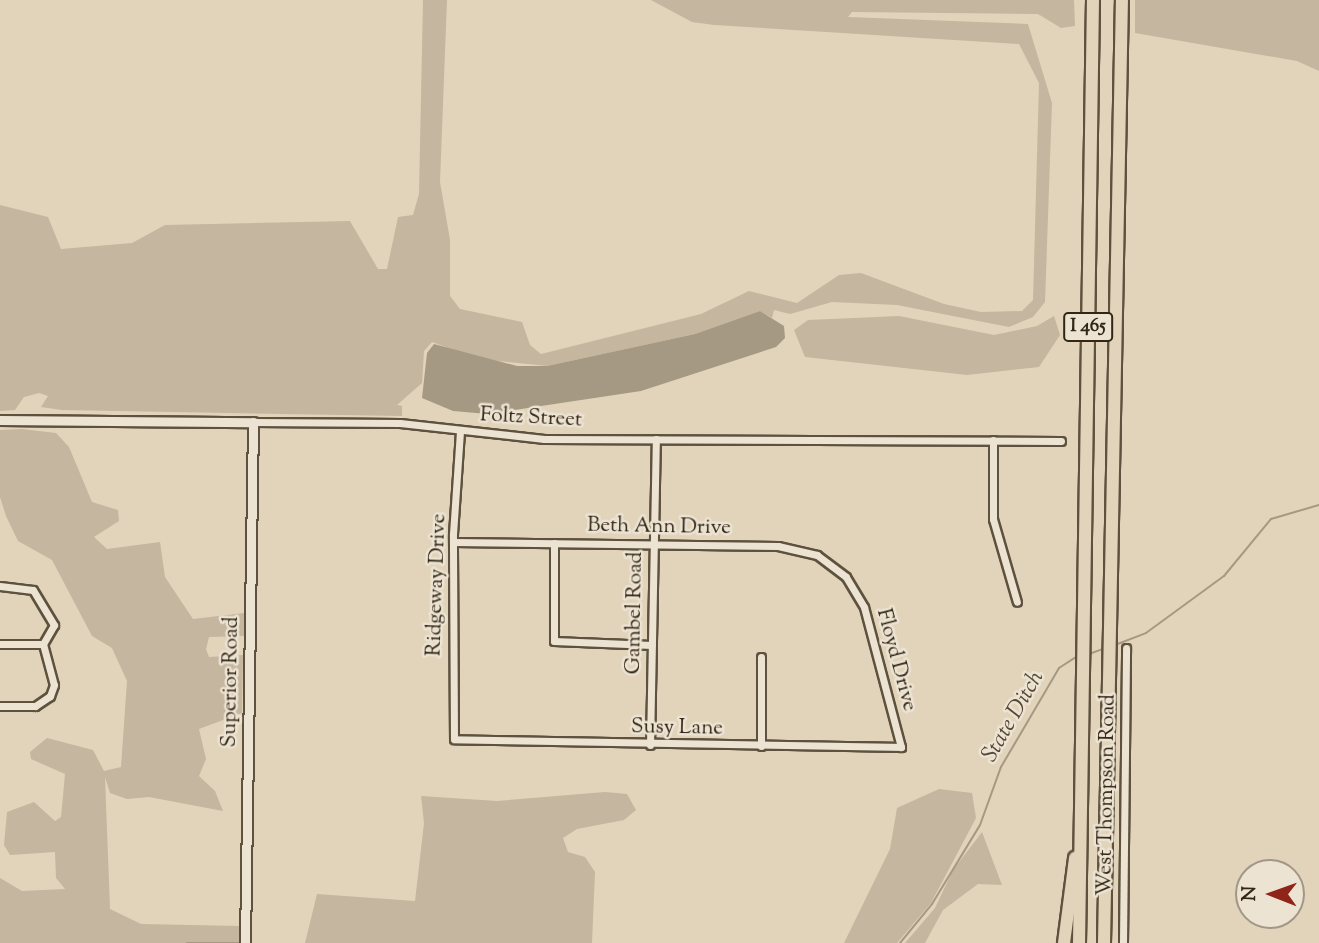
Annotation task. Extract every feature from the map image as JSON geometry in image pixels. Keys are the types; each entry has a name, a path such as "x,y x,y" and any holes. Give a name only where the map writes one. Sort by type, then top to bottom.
{"highway":[{"name":"I 465","path":"1079,943 1093,0"},
{"name":"I 465","path":"1104,943 1122,0"},
{"path":"1064,943 1067,891 1081,830"}],"street":[{"name":"Foltz Street","path":"0,420 392,423 527,438 1061,441"},
{"name":"Superior Road","path":"245,943 253,422"},
{"name":"Ridgeway Drive","path":"454,739 454,542 460,430"},
{"name":"Gambel Road","path":"650,745 656,439"},
{"path":"993,440 993,519 1017,602"},
{"name":"Beth Ann Drive","path":"454,542 795,548 824,559 852,584"},
{"path":"554,543 554,641 652,645"},
{"name":"Floyd Drive","path":"852,584 864,607 901,747"},
{"path":"0,586 36,592 54,625 43,644 54,685 47,700 32,706 0,706"},
{"path":"0,644 43,644"},
{"name":"West Thompson Road","path":"1123,943 1126,648"},
{"path":"761,657 761,746"},
{"name":"Susy Lane","path":"454,739 650,745 901,747"}],"shaded area":[{"path":"423,0 447,0 440,182 450,240 450,296 460,309 522,322 530,345 541,354 701,314 749,291 797,303 839,275 861,273 944,304 981,312 1022,311 1033,300 1039,83 1019,44 714,25 692,22 651,0 1074,0 1075,26 1061,28 1038,14 852,12 848,17 1028,24 1052,103 1045,302 1033,317 1009,327 897,305 832,302 790,314 774,310 772,318 760,311 695,334 547,366 479,359 432,342 424,351 422,383 397,405 402,406 402,416 62,410 41,407 48,396 39,393 24,397 15,410 0,411 0,205 48,217 61,249 132,243 165,225 350,221 378,269 387,269 398,217 413,215 419,194"},
{"path":"1135,0 1319,0 1319,71 1297,61 1135,33"},
{"path":"760,311 784,326 785,338 776,347 641,391 488,414 453,411 422,398 427,353 434,344 517,366 547,366 695,334"},
{"path":"899,316 994,335 1037,326 1054,316 1060,335 1039,367 967,375 805,357 794,330 808,320"},
{"path":"22,429 56,433 69,447 92,502 118,510 119,521 94,537 107,549 160,542 165,577 193,619 244,613 244,636 209,637 206,649 209,657 243,655 242,713 199,729 206,759 199,776 215,791 223,811 149,797 127,799 110,793 105,777 110,909 141,924 240,926 239,943 0,943 0,878 22,891 65,889 56,878 55,852 10,855 4,845 7,812 34,802 55,821 61,817 65,774 31,759 30,752 47,738 93,750 104,771 121,767 127,681 112,648 92,636 52,560 18,541 6,516 0,497 0,430"},
{"path":"939,789 972,793 976,818 931,903 897,943 844,943 890,849 897,808"},
{"path":"605,792 627,794 636,810 624,820 577,829 563,838 568,852 585,857 595,872 592,943 305,943 317,894 415,901 424,823 421,796 497,801"},
{"path":"982,832 1002,885 978,884 943,910 925,943 905,943 935,908 953,870"}],"waterway":[{"name":"State Ditch","path":"1115,645 1146,633 1224,576 1271,519 1319,505"},
{"name":"State Ditch","path":"1089,654 1103,649"},
{"name":"State Ditch","path":"900,943 932,904 980,825 1001,767 1059,668 1076,657"},
{"name":"State Ditch","path":"187,943 240,943"}]}
